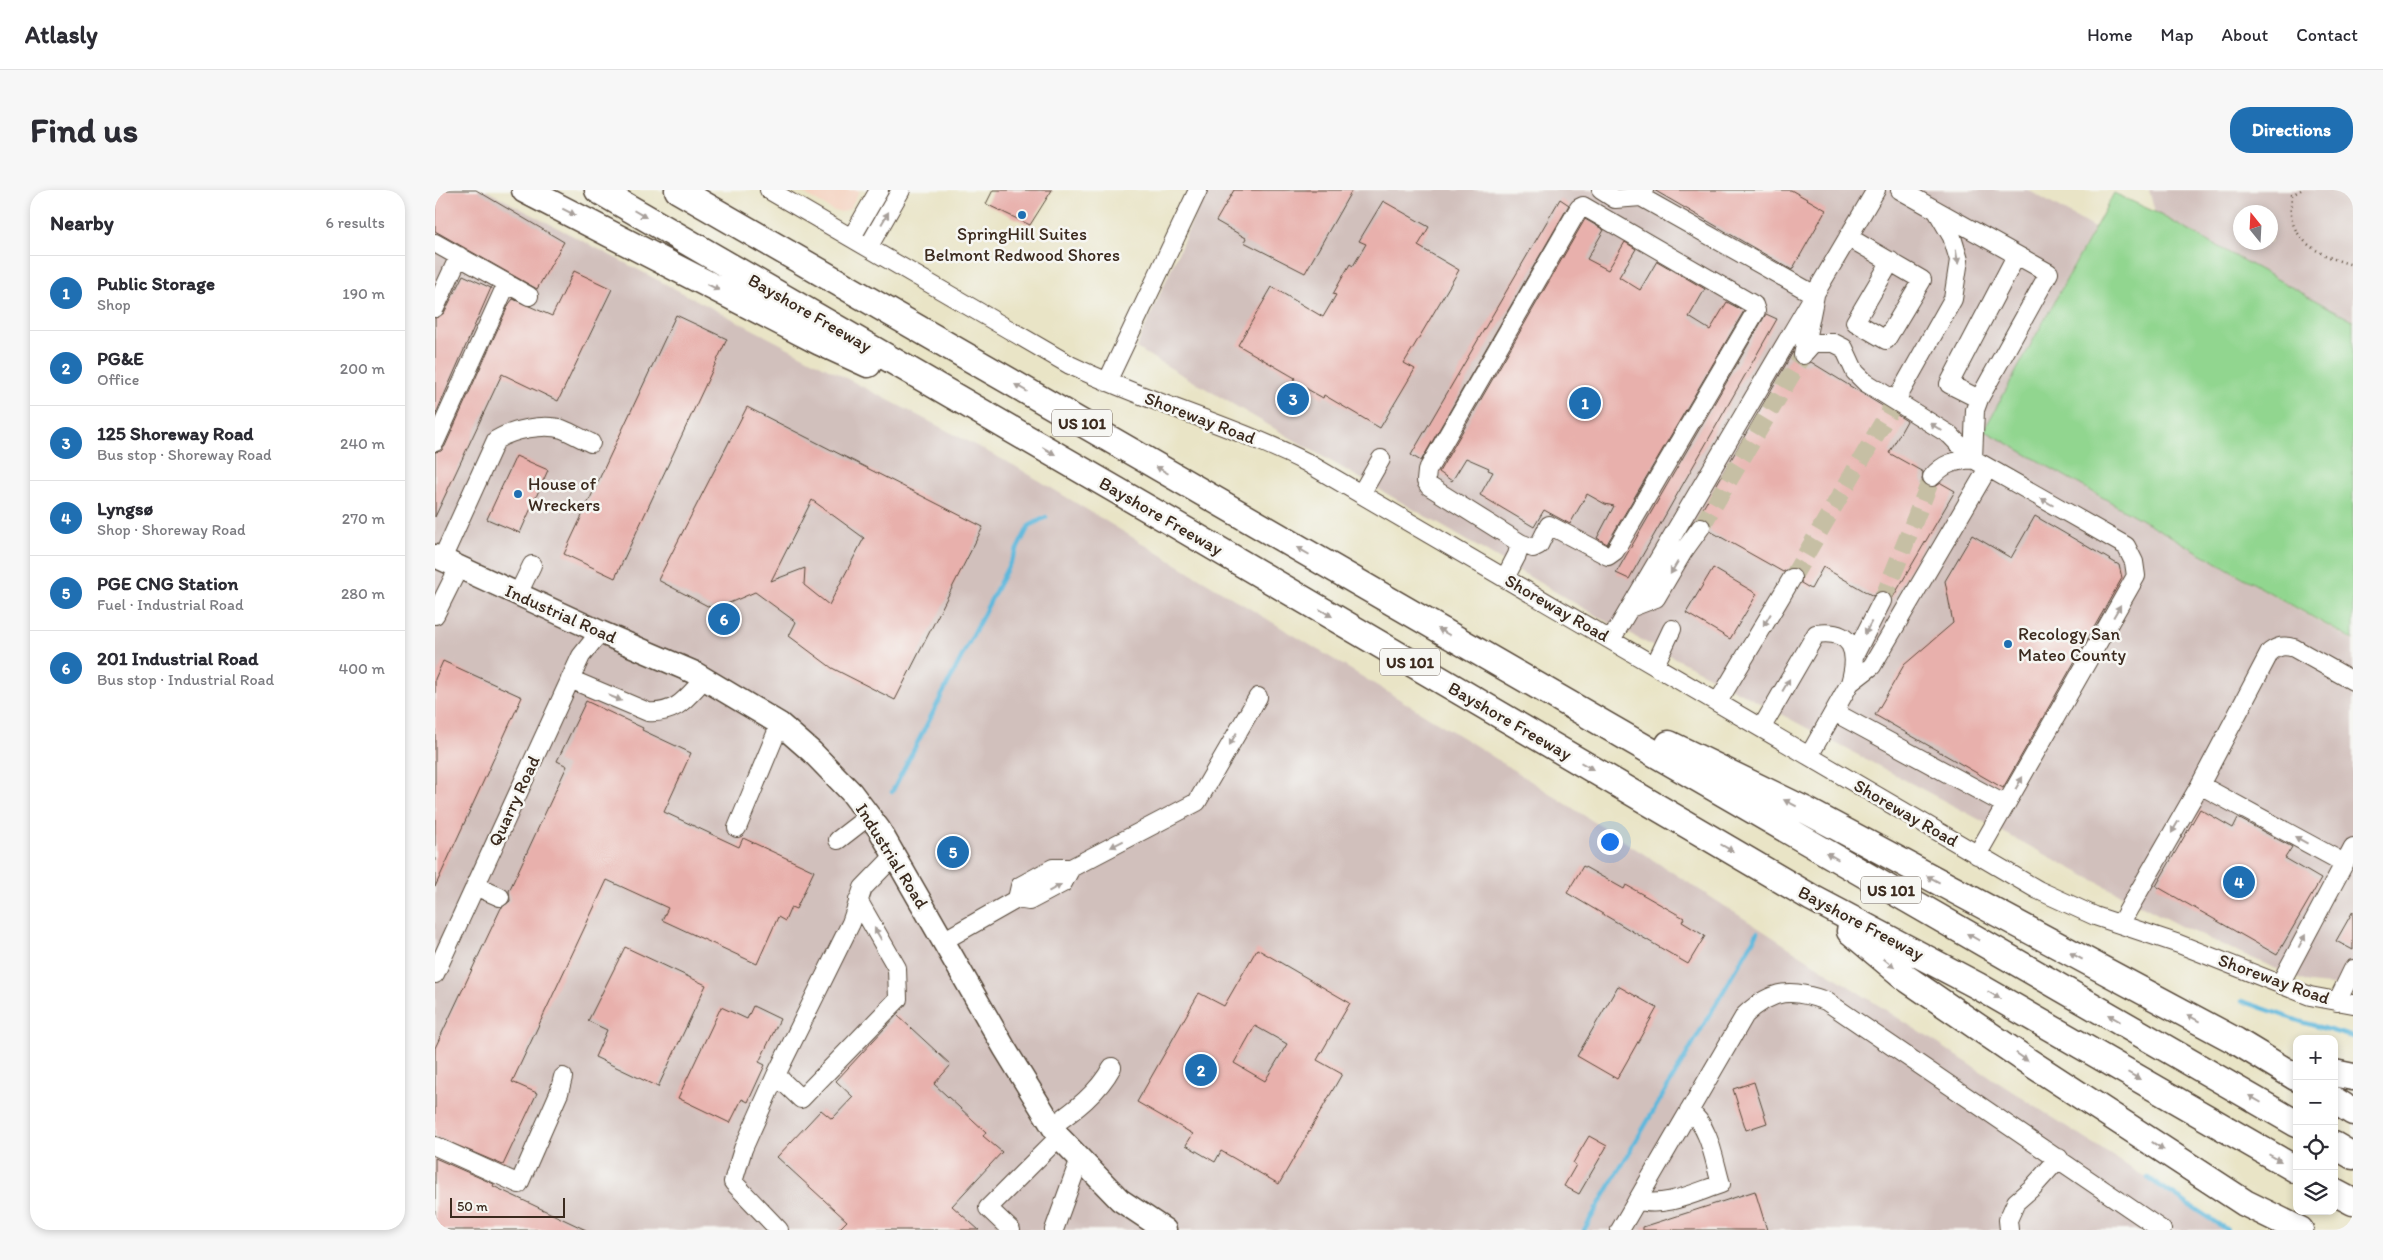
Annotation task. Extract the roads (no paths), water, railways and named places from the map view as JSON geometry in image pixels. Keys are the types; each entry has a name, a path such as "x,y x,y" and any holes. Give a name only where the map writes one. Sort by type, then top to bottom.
{"highway":[{"path":"525,190 820,342 1007,427"},
{"name":"Bayshore Freeway","path":"598,190 1812,898 1978,986 2293,1168"},
{"name":"US 101","path":"678,190 2293,1122"},
{"path":"1486,656 1807,811 2236,1041 2293,1076"},
{"path":"1812,898 1906,978 2037,1068 2245,1203 2300,1230"},
{"path":"2236,1041 2275,1051 2293,1058"},
{"path":"2338,1074 2353,1077"},
{"path":"2338,1103 2353,1112"},
{"path":"2338,1147 2353,1156"},
{"path":"2338,1194 2353,1202"},
{"path":"2245,1203 2271,1230"}],"main road":[{"name":"Industrial Road","path":"445,560 600,632 705,678 780,724 851,792 869,816 895,856 1055,1132 1079,1160 1120,1200 1165,1230"}],"street":[{"name":"Shoreway Road","path":"769,190 869,246 1070,365 1107,382 1277,448 1361,494 2039,890 2095,916 2179,944 2311,996 2345,1003"},
{"path":"852,237 879,190"},
{"path":"869,246 901,190"},
{"path":"1107,382 1198,190"},
{"path":"1601,190 1615,199 1643,193 1815,295"},
{"path":"1611,640 1876,190"},
{"path":"1850,683 1871,666 1980,463 1975,410 1979,399 2049,273 1937,213 1900,190"},
{"path":"1583,206 1754,304 1756,311 1615,551 1608,556 1549,525 1539,545 1533,548 1521,543 1429,486 1426,481 1427,472 1579,208 1583,206"},
{"path":"1899,395 1953,299 1959,260 1952,237 1937,213"},
{"path":"1848,237 1891,261"},
{"path":"435,243 529,296"},
{"path":"435,308 459,256"},
{"path":"1979,399 1949,384 2016,256"},
{"path":"435,442 507,283"},
{"path":"1815,295 1803,354 1813,343 1833,343 1844,348 1855,372 1865,382 1950,435 1980,463 2126,546 2134,562 2136,576 1977,855"},
{"path":"435,615 445,560 496,440 514,433 551,428 561,429 591,443"},
{"path":"1361,494 1381,459"},
{"path":"1931,477 1941,467 1951,461 1980,463"},
{"path":"1629,608 1656,598 1683,552 1701,527"},
{"path":"1505,578 1521,543"},
{"path":"518,594 532,565"},
{"path":"1718,702 1793,578"},
{"path":"1854,656 1883,601"},
{"path":"1655,665 1673,629"},
{"name":"Quarry Road","path":"435,974 581,656 600,632"},
{"path":"1762,727 1816,634 1830,632 1846,638 1852,646 1855,668 1850,683 1809,756"},
{"path":"2120,924 2200,785 2265,659 2277,647 2285,645 2294,648 2353,681"},
{"path":"570,679 647,712 671,710 680,705 705,678"},
{"path":"943,941 1017,899 1021,886 1053,868 1071,868 1197,802 1258,697"},
{"path":"1834,712 2006,805"},
{"path":"737,828 780,724"},
{"path":"2200,785 2344,863"},
{"path":"838,840 869,816"},
{"path":"2280,984 2353,847"},
{"path":"779,1230 733,1182 743,1149 776,1075 851,922 863,888 895,856"},
{"path":"475,886 500,897"},
{"path":"776,1075 801,1099 898,1000 897,968 859,900"},
{"path":"2345,1003 2353,969"},
{"path":"1619,1230 1745,1015 1758,1003 1779,992 1804,992 1826,1001 2162,1230"},
{"path":"1011,1230 988,1208 1055,1132 1086,1101 1107,1077 1112,1067"},
{"path":"435,1146 519,1184 559,1093 563,1077"},
{"path":"1637,1200 1647,1203 1665,1201 1721,1184 1704,1128 1698,1117 1689,1111"},
{"path":"2009,1230 2008,1220 2016,1202 2059,1158"},
{"path":"1054,1230 1079,1160"}],"waterway":[{"path":"892,792 1029,526 1046,517"},
{"path":"1584,1230 1758,932"},
{"path":"2242,1001 2353,1037"},
{"path":"2148,1178 2227,1230"}],"tunnel":[{"path":"1701,527 1802,357"},
{"path":"1792,578 1899,395"},
{"path":"1882,601 1932,477"}],"place":[{"name":"SpringHill Suites Belmont Redwood Shores","path":"1022,215"},
{"name":"125 Shoreway Road","path":"1293,399"},
{"name":"Public Storage","path":"1585,403"},
{"name":"House of Wreckers","path":"518,494"},
{"name":"201 Industrial Road","path":"724,619"},
{"name":"Recology San Mateo County","path":"2008,644"},
{"name":"PGE CNG Station","path":"953,852"},
{"name":"Lyngsø","path":"2239,882"},
{"name":"PG&E","path":"1201,1070"}]}
